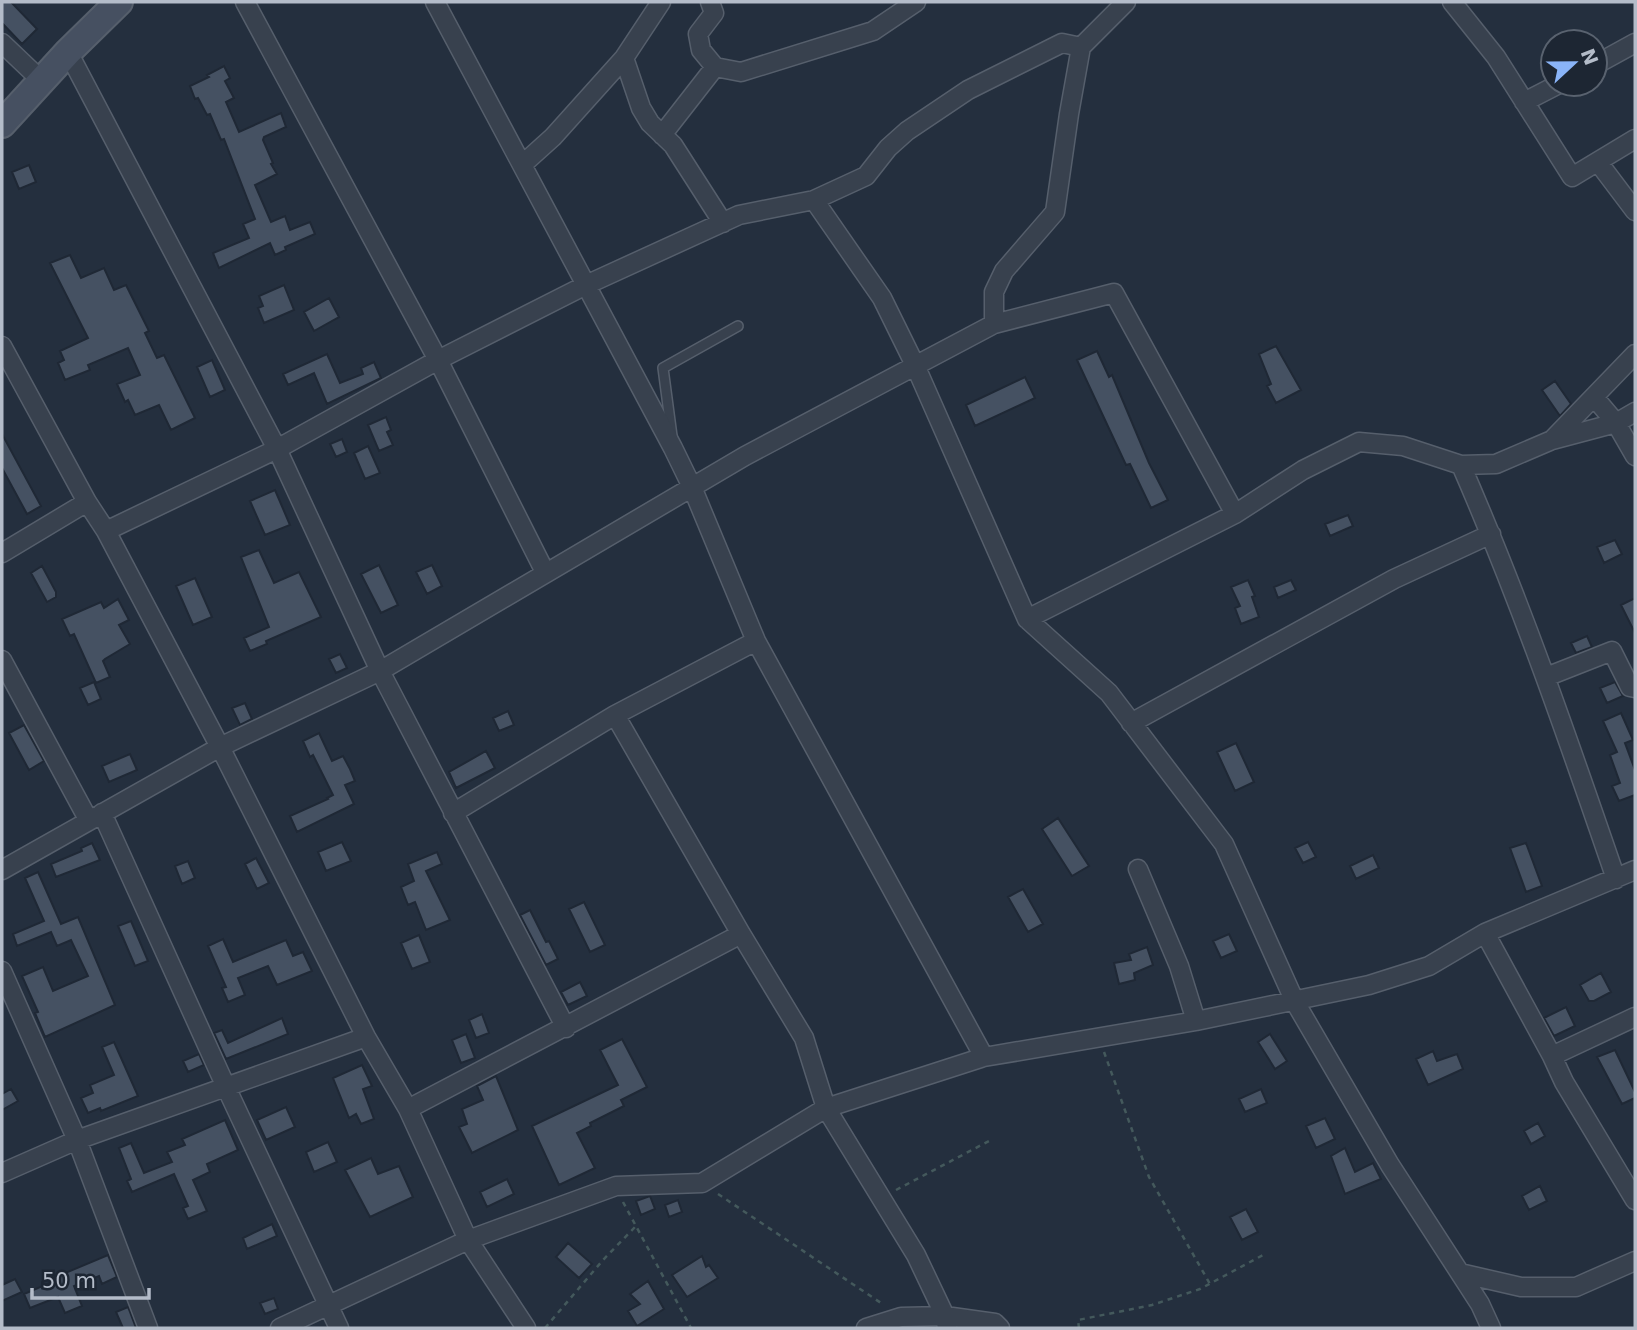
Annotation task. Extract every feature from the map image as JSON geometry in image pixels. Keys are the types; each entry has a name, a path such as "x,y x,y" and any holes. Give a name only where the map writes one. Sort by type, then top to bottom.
{"main road":[{"path":"2,124 68,52 119,2"}],"street":[{"path":"245,2 438,360 545,572"},
{"path":"435,2 673,448 756,641 984,1057"},
{"path":"523,164 553,137 624,58 661,2"},
{"path":"710,2 714,13 698,34 701,50 715,67 741,72 873,31 916,2"},
{"path":"994,324 994,292 1004,271 1055,212 1081,47 1126,2"},
{"path":"1456,3 1496,57 1572,177 1635,139"},
{"path":"2,43 43,82"},
{"path":"106,531 277,449 438,360 586,285 739,215 814,200 866,176 888,148 907,131 968,90 1062,43 1081,47"},
{"path":"1609,57 1635,43"},
{"path":"68,52 277,449 380,671 566,1028"},
{"path":"624,58 641,108 650,123 673,145 723,223"},
{"path":"662,135 715,67"},
{"path":"1524,102 1539,94"},
{"path":"1598,162 1635,211"},
{"path":"814,200 882,298 915,365 1027,618 1109,693 1224,844 1295,1002 1391,1165 1480,1304 1491,1328"},
{"path":"2,870 220,747 380,671 745,456 994,324 1114,293 1234,514"},
{"path":"2,346 87,502 106,531 220,747 366,1037 408,1109 468,1240 526,1328"},
{"path":"1552,440 1635,354"},
{"path":"1594,397 1616,423 1635,456"},
{"path":"1027,618 1234,514 1303,470 1359,442 1403,446 1461,465 1496,464 1552,440 1616,423 1635,412"},
{"path":"1461,465 1491,534 1546,677 1616,879"},
{"path":"2,553 87,502"},
{"path":"1131,723 1394,579 1491,534"},
{"path":"453,813 615,715 756,641"},
{"path":"1546,677 1612,651 1630,687 1635,688"},
{"path":"2,660 95,817 339,1328"},
{"path":"615,715 804,1038 827,1108 916,1255 946,1322"},
{"path":"1138,869 1179,966 1196,1021"},
{"path":"281,1328 468,1240 616,1186 702,1183 827,1108 984,1057 1196,1021 1369,985 1429,966 1485,933 1635,870"},
{"path":"1485,933 1564,1082 1635,1200"},
{"path":"408,1109 741,934"},
{"path":"2,971 78,1140 148,1328"},
{"path":"1552,1056 1635,1017"},
{"path":"2,1173 78,1140 366,1037"},
{"path":"1460,1273 1521,1287 1576,1287 1635,1261"},
{"path":"866,1328 901,1317 946,1322 995,1323 1000,1328"}],"lane":[{"path":"673,448 663,368 738,327"}],"path":[{"path":"1100,1038 1149,1177 1210,1284"},
{"path":"882,1197 989,1141"},
{"path":"702,1183 901,1317"},
{"path":"616,1186 635,1227 691,1328"},
{"path":"545,1328 603,1259 635,1227"},
{"path":"1079,1328 1078,1320 1152,1305 1210,1284 1263,1255"}],"building":[{"path":"2,2 11,2 37,29 22,44 2,23"},
{"path":"224,66 230,78 225,81 234,98 226,102 239,132 281,113 286,127 264,137 273,163 271,164 277,174 255,185 271,222 285,216 290,230 310,222 315,234 285,247 286,250 275,255 270,243 219,268 213,253 249,238 243,224 255,219 224,139 221,140 210,114 207,115 198,98 195,99 190,86"},
{"path":"29,165 36,182 19,189 12,172"},
{"path":"70,255 81,278 104,268 114,290 126,285 149,331 145,333 157,358 164,355 195,418 171,430 159,405 135,415 128,400 125,402 117,384 140,375 128,348 88,365 90,370 65,380 58,363 64,360 60,351 88,338 50,263"},
{"path":"284,285 294,310 264,323 258,308 263,306 259,296"},
{"path":"329,298 339,317 314,331 304,312"},
{"path":"1276,346 1301,390 1276,403 1267,386 1271,384 1259,354"},
{"path":"1097,351 1109,377 1112,375 1149,463 1168,500 1151,508 1130,464 1126,465 1077,360"},
{"path":"327,354 340,383 363,374 361,368 374,362 381,378 327,404 314,373 288,385 283,374"},
{"path":"212,360 225,390 210,397 197,367"},
{"path":"1025,377 1035,398 975,426 966,405"},
{"path":"1555,381 1571,404 1560,416 1542,390"},
{"path":"386,417 391,430 387,432 393,445 379,451 368,425"},
{"path":"2,434 41,506 27,514 2,468"},
{"path":"342,439 347,452 336,457 330,444"},
{"path":"368,446 380,473 365,479 354,453"},
{"path":"275,490 290,525 265,535 250,501"},
{"path":"1348,515 1353,526 1330,536 1325,524"},
{"path":"1615,540 1622,554 1604,563 1597,547"},
{"path":"259,550 274,583 299,572 321,617 266,641 267,644 250,651 244,638 269,627 241,557"},
{"path":"379,565 398,605 381,613 361,574"},
{"path":"432,565 442,586 427,594 416,572"},
{"path":"42,566 56,592 56,597 47,602 31,573"},
{"path":"195,578 212,617 193,625 176,586"},
{"path":"1248,580 1255,596 1252,597 1259,617 1241,624 1235,608 1240,606 1231,587"},
{"path":"1291,580 1296,590 1278,598 1274,587"},
{"path":"1635,598 1635,633 1621,605"},
{"path":"118,599 129,620 119,625 130,644 103,661 110,677 96,683 74,634 70,636 62,619 101,602 104,608"},
{"path":"1587,636 1592,647 1576,653 1571,643"},
{"path":"340,654 347,668 336,673 329,659"},
{"path":"94,682 101,699 88,705 80,688"},
{"path":"1615,682 1623,696 1607,703 1600,688"},
{"path":"245,703 252,719 240,725 232,708"},
{"path":"508,711 514,725 499,731 493,718"},
{"path":"1621,713 1633,740 1625,743 1635,770 1635,795 1619,801 1612,786 1620,783 1610,755 1617,752 1603,721"},
{"path":"24,725 44,761 29,770 9,733"},
{"path":"319,733 332,761 343,756 350,769 355,781 345,785 354,804 297,832 290,816 333,795 303,741"},
{"path":"1236,743 1254,782 1235,791 1217,752"},
{"path":"486,751 495,768 456,788 449,772"},
{"path":"130,754 137,770 109,782 102,766"},
{"path":"1058,818 1089,866 1072,876 1042,829"},
{"path":"342,842 351,861 326,871 318,852"},
{"path":"1308,842 1316,857 1303,863 1295,848"},
{"path":"92,843 100,860 56,877 51,864 82,851 81,848"},
{"path":"1526,843 1542,886 1526,892 1510,848"},
{"path":"437,852 442,864 426,871 450,920 426,930 415,902 408,905 401,887 414,881 408,864"},
{"path":"1373,855 1379,868 1356,879 1350,866"},
{"path":"256,858 269,883 257,889 245,864"},
{"path":"188,861 195,878 182,884 175,866"},
{"path":"38,872 61,924 78,917 115,1005 45,1037 35,1013 38,1012 22,976 43,967 53,991 88,976 71,940 57,946 51,932 17,946 13,934 44,921 25,878"},
{"path":"1023,889 1043,924 1028,932 1008,897"},
{"path":"584,902 605,945 590,952 569,909"},
{"path":"530,910 558,959 546,965 520,915"},
{"path":"131,921 148,961 135,966 118,926"},
{"path":"1229,934 1237,951 1221,958 1213,941"},
{"path":"419,935 430,962 412,969 401,943"},
{"path":"223,939 233,962 286,940 293,956 303,952 312,971 277,985 268,966 238,978 245,995 228,1002 222,988 226,987 208,946"},
{"path":"1147,947 1153,965 1134,973 1135,980 1119,984 1114,963 1131,960 1129,954"},
{"path":"1601,973 1611,992 1589,1001 1580,985"},
{"path":"580,982 587,996 568,1005 561,992"},
{"path":"1566,1007 1575,1026 1554,1036 1544,1018"},
{"path":"482,1014 489,1033 476,1038 469,1020"},
{"path":"282,1018 288,1034 226,1059 214,1033 222,1030 228,1043"},
{"path":"466,1034 475,1058 461,1063 452,1040"},
{"path":"1270,1034 1287,1061 1275,1069 1258,1042"},
{"path":"622,1039 647,1087 621,1100 624,1106 590,1123 591,1126 577,1133 595,1168 559,1185 532,1126 618,1085 600,1050"},
{"path":"114,1042 138,1096 101,1111 100,1108 88,1113 81,1098 93,1093 90,1085 114,1075 102,1047"},
{"path":"1615,1050 1635,1092 1635,1098 1622,1104 1597,1057"},
{"path":"1433,1051 1437,1061 1457,1054 1463,1069 1428,1085 1416,1059"},
{"path":"199,1054 204,1065 188,1072 183,1061"},
{"path":"362,1065 372,1086 363,1089 374,1119 361,1124 356,1114 349,1118 333,1078"},
{"path":"496,1076 518,1130 472,1153 459,1127 467,1124 462,1109 483,1100 477,1086"},
{"path":"11,1089 18,1101 2,1110 2,1094"},
{"path":"1261,1089 1267,1103 1245,1112 1239,1099"},
{"path":"286,1107 295,1127 266,1140 257,1120"},
{"path":"1325,1118 1335,1139 1316,1148 1306,1126"},
{"path":"225,1120 238,1150 207,1164 210,1172 193,1180 207,1211 188,1219 183,1208 188,1206 174,1174 132,1192 127,1181 131,1179 119,1148 131,1143 144,1173 172,1162 167,1152 185,1145 182,1139"},
{"path":"1538,1123 1545,1136 1531,1144 1524,1131"},
{"path":"328,1142 337,1162 314,1172 306,1152"},
{"path":"1345,1148 1355,1172 1373,1163 1381,1179 1345,1194 1331,1156"},
{"path":"371,1158 378,1174 399,1166 413,1197 370,1217 345,1170"},
{"path":"507,1179 514,1194 487,1207 480,1192"},
{"path":"1540,1186 1547,1201 1529,1210 1522,1196"},
{"path":"650,1196 655,1209 641,1215 636,1201"},
{"path":"678,1200 682,1212 669,1217 665,1205"},
{"path":"1246,1209 1258,1232 1242,1240 1230,1217"},
{"path":"272,1224 277,1236 247,1249 243,1238"},
{"path":"568,1243 592,1264 579,1278 556,1257"},
{"path":"108,1255 117,1277 102,1284 99,1276 74,1286 82,1306 65,1313 58,1297 30,1308 24,1294 52,1282 51,1279"},
{"path":"702,1256 706,1267 709,1265 718,1278 687,1297 672,1275"},
{"path":"15,1279 22,1292 2,1301 2,1285"},
{"path":"648,1281 664,1309 637,1326 628,1311 640,1304 630,1294"},
{"path":"274,1298 278,1309 265,1314 260,1303"},
{"path":"128,1307 136,1328 123,1328 116,1312"}]}
